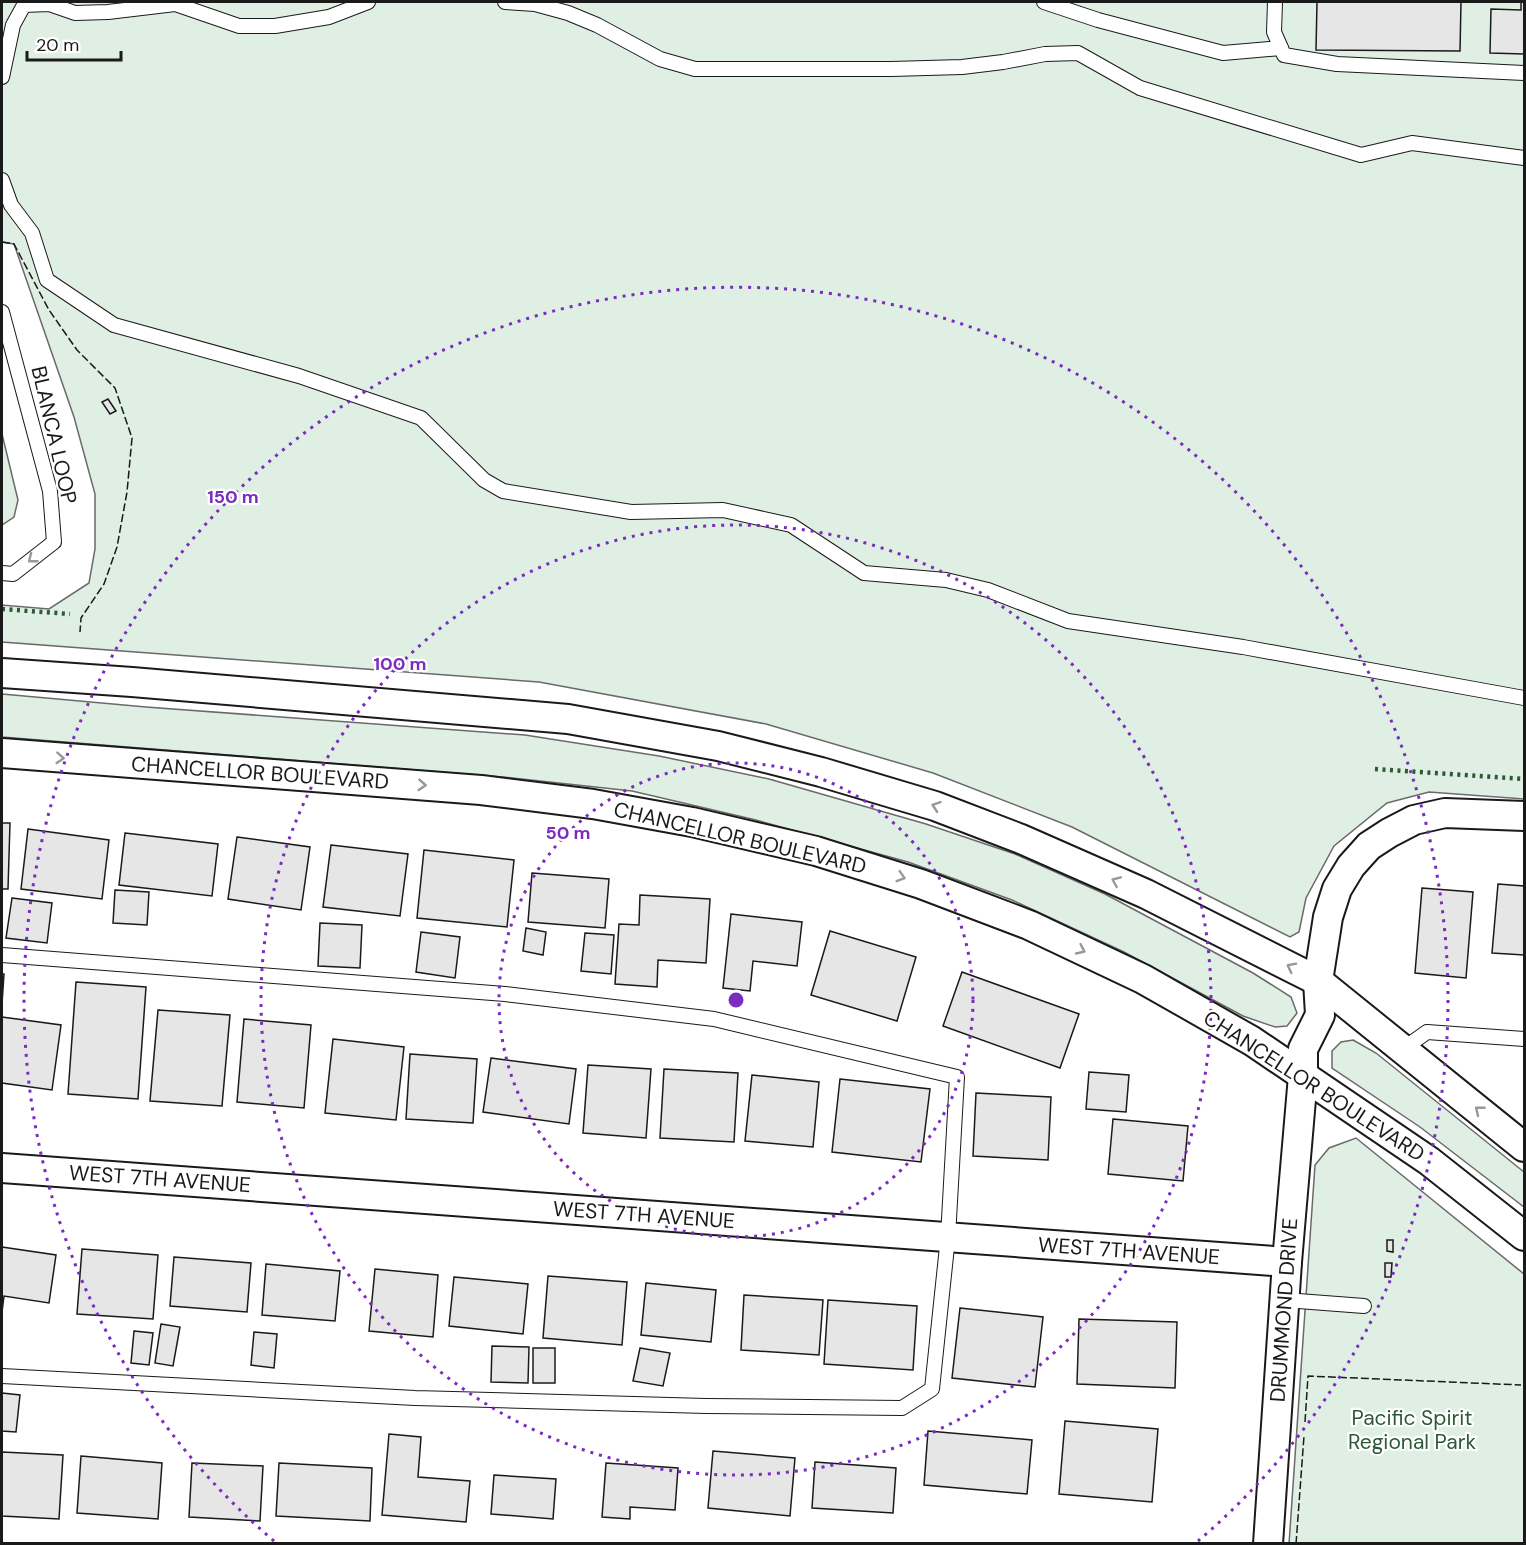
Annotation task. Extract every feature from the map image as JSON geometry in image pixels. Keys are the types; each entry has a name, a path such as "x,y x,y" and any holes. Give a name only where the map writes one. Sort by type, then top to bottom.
{"street":[{"path":"2,673 568,719 718,746 821,772 935,806 1146,894 1318,981 1524,1147"},
{"name":"CHANCELLOR BOULEVARD","path":"2,753 481,790 604,806 692,822 816,851 921,884 1029,925 1143,979 1252,1041 1430,1161 1524,1236"},
{"name":"DRUMMOND DRIVE","path":"1268,1544 1287,1262 1303,1076 1303,1049 1320,1015 1318,981 1336,889 1368,846 1389,832 1414,820 1445,813 1524,816"},
{"name":"WEST 7TH AVENUE","path":"2,1168 1287,1262"}],"lane":[{"path":"2,77 13,25 24,5 49,4 75,13 108,12 175,4 240,26 276,26 328,16 368,2"},
{"path":"504,2 535,4 568,13 597,25 660,59 695,69 962,67 1045,54 1078,53 1140,88 1361,155 1412,143 1524,158"},
{"path":"1044,2 1098,20 1223,53 1281,48"},
{"path":"1275,2 1274,32 1284,55 1336,64 1524,73"},
{"path":"2,180 10,205 32,233 47,280 114,325 299,376 421,418 484,480 503,491 631,512 723,510 790,525 864,573 946,580 988,590 1068,621 1243,647 1524,698"},
{"name":"BLANCA LOOP","path":"2,312 50,491 54,542 13,574 2,573"},
{"path":"2,955 505,994 702,1017 957,1077 948,1238 932,1389 902,1408 706,1406 415,1398 2,1376"},
{"path":"1403,1049 1427,1032 1524,1039"},
{"path":"1285,1299 1364,1306"}],"green space":[{"path":"2,2 1524,2 1524,799 1429,792 1387,803 1334,846 1306,898 1299,932 1290,937 1072,827 933,773 766,724 539,682 2,642 2,605 49,609 89,583 95,549 95,494 74,417 14,244 2,242"},
{"path":"2,434 18,500 14,517 2,525"},
{"path":"2,694 525,735 659,756 769,779 926,824 1015,854 1105,894 1253,973 1291,997 1297,1013 1287,1026 1275,1027 1243,1016 1124,952 1012,900 908,862 756,820 632,791 503,777 2,737"},
{"path":"1353,1040 1376,1053 1524,1172 1524,1207 1420,1127 1332,1068 1332,1051 1341,1042"},
{"name":"Pacific Spirit Regional Park","path":"1356,1138 1524,1274 1524,1543 1289,1544 1315,1165 1329,1148"}],"building":[{"path":"1317,2 1461,2 1460,51 1316,50"},
{"path":"1521,2 1524,2 1524,54 1490,53 1491,9 1521,10"},
{"path":"108,399 116,411 110,414 102,402"},
{"path":"2,823 10,823 8,889 2,889"},
{"path":"28,829 109,840 102,899 21,889"},
{"path":"125,833 218,844 212,896 119,885"},
{"path":"237,837 310,847 301,910 228,899"},
{"path":"331,845 408,854 400,916 323,907"},
{"path":"424,850 514,860 507,927 417,918"},
{"path":"532,873 609,879 605,928 528,922"},
{"path":"1498,884 1524,886 1524,955 1492,953"},
{"path":"1422,888 1473,892 1466,978 1415,973"},
{"path":"115,890 149,892 147,925 113,923"},
{"path":"640,895 710,899 706,963 658,960 657,987 615,984 619,924 639,925"},
{"path":"12,898 52,903 47,943 6,938"},
{"path":"731,914 802,922 797,966 753,961 750,991 723,988"},
{"path":"320,923 362,925 360,968 318,966"},
{"path":"526,928 546,932 543,955 523,951"},
{"path":"830,931 916,957 897,1021 811,995"},
{"path":"421,932 460,937 455,978 416,972"},
{"path":"585,933 614,935 611,974 581,971"},
{"path":"962,972 1079,1014 1060,1068 943,1026"},
{"path":"2,974 4,974 2,1004"},
{"path":"76,982 146,987 138,1099 68,1094"},
{"path":"158,1010 230,1015 222,1106 150,1101"},
{"path":"2,1017 61,1025 52,1090 2,1083"},
{"path":"244,1019 311,1025 304,1108 237,1102"},
{"path":"333,1039 404,1047 396,1120 325,1113"},
{"path":"410,1054 477,1059 473,1123 406,1119"},
{"path":"491,1058 576,1069 569,1124 483,1112"},
{"path":"588,1065 651,1069 646,1138 583,1133"},
{"path":"664,1069 738,1073 734,1142 660,1138"},
{"path":"1089,1072 1129,1075 1126,1112 1086,1109"},
{"path":"752,1075 819,1082 813,1147 745,1141"},
{"path":"840,1079 930,1089 921,1162 832,1152"},
{"path":"976,1093 1051,1097 1048,1160 973,1156"},
{"path":"1113,1119 1188,1126 1183,1181 1108,1174"},
{"path":"1387,1240 1393,1240 1393,1252 1387,1251"},
{"path":"2,1247 56,1255 49,1303 4,1296 2,1312"},
{"path":"82,1249 158,1255 153,1319 77,1314"},
{"path":"174,1257 251,1263 247,1312 170,1306"},
{"path":"1385,1263 1392,1263 1391,1277 1385,1277"},
{"path":"266,1264 340,1271 335,1321 262,1315"},
{"path":"375,1269 438,1275 433,1337 369,1331"},
{"path":"548,1276 627,1282 622,1345 543,1338"},
{"path":"454,1277 528,1284 523,1334 449,1326"},
{"path":"646,1283 716,1290 711,1342 641,1335"},
{"path":"744,1295 823,1300 819,1355 741,1350"},
{"path":"828,1300 917,1306 913,1370 824,1364"},
{"path":"960,1308 1043,1317 1035,1387 952,1378"},
{"path":"1079,1319 1177,1322 1175,1388 1077,1384"},
{"path":"161,1324 180,1327 173,1366 155,1363"},
{"path":"134,1331 153,1333 149,1365 131,1363"},
{"path":"254,1332 277,1334 274,1368 251,1365"},
{"path":"492,1346 529,1347 528,1383 491,1382"},
{"path":"533,1348 555,1348 555,1383 533,1383"},
{"path":"640,1348 670,1353 663,1386 633,1381"},
{"path":"2,1393 20,1395 16,1432 2,1431"},
{"path":"1065,1421 1158,1429 1152,1502 1059,1494"},
{"path":"928,1431 1032,1440 1027,1494 924,1485"},
{"path":"389,1434 421,1437 418,1477 470,1481 466,1522 382,1515"},
{"path":"713,1451 795,1458 790,1516 708,1508"},
{"path":"2,1452 63,1455 59,1519 2,1516"},
{"path":"81,1456 162,1463 158,1519 77,1513"},
{"path":"815,1462 896,1468 893,1513 812,1508"},
{"path":"192,1463 263,1466 260,1521 189,1517"},
{"path":"279,1463 372,1468 370,1521 276,1516"},
{"path":"606,1463 678,1468 675,1510 630,1507 630,1519 602,1517"},
{"path":"494,1475 556,1479 553,1519 491,1514"}],"hedge":[{"path":"2,609 70,614"},
{"path":"1375,769 1524,779"}],"fence":[{"path":"2,242 14,244 49,310 77,350 115,388 132,438 127,492 117,547 104,584 81,618 80,632"},
{"path":"1305,1422 1308,1376 1521,1385"},
{"path":"1296,1544 1304,1436"}]}
